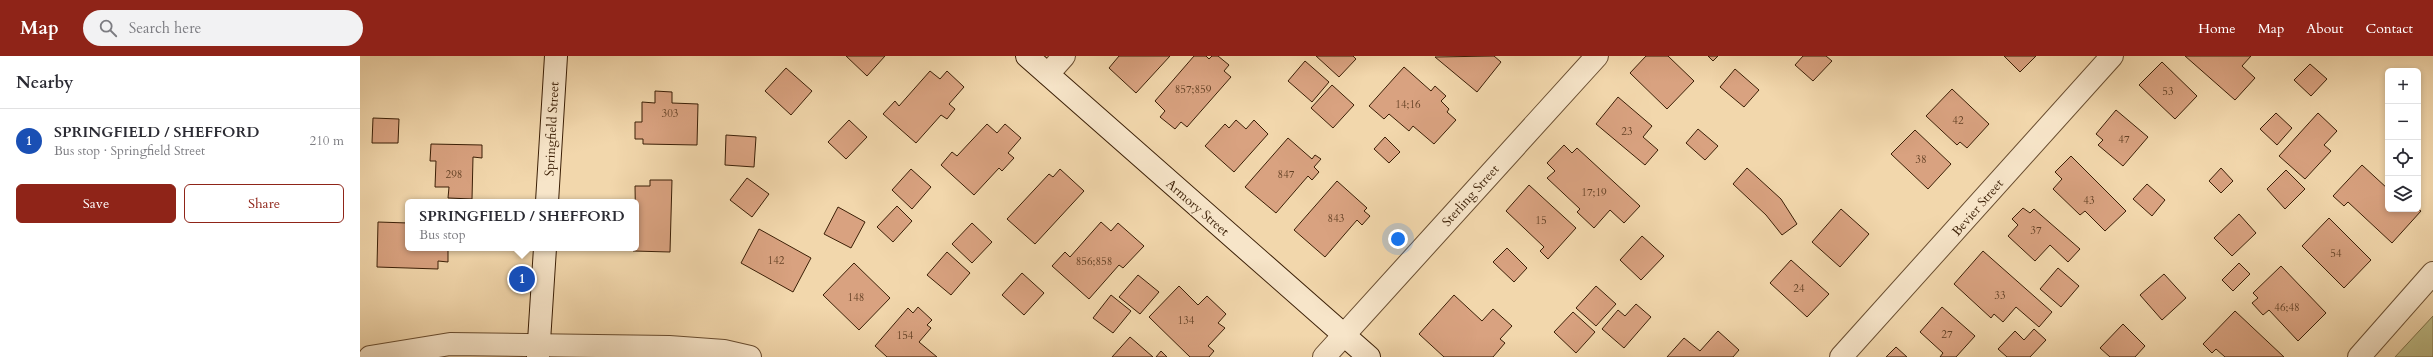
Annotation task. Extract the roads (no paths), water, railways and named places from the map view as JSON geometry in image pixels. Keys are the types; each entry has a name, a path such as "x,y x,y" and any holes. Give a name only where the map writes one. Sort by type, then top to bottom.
{"street":[{"name":"Springfield Street","path":"547,199 556,56"},
{"name":"Armory Street","path":"1027,56 1369,357"},
{"path":"1048,74 1064,56"},
{"name":"Sterling Street","path":"1324,357 1597,56"},
{"name":"Bevier Street","path":"1841,357 2112,56"},
{"path":"538,351 545,251"},
{"path":"2358,357 2433,273"},
{"path":"370,357 450,344 538,351 668,347 724,350 750,357"}],"place":[{"name":"SPRINGFIELD / SHEFFORD","path":"522,279"}]}
